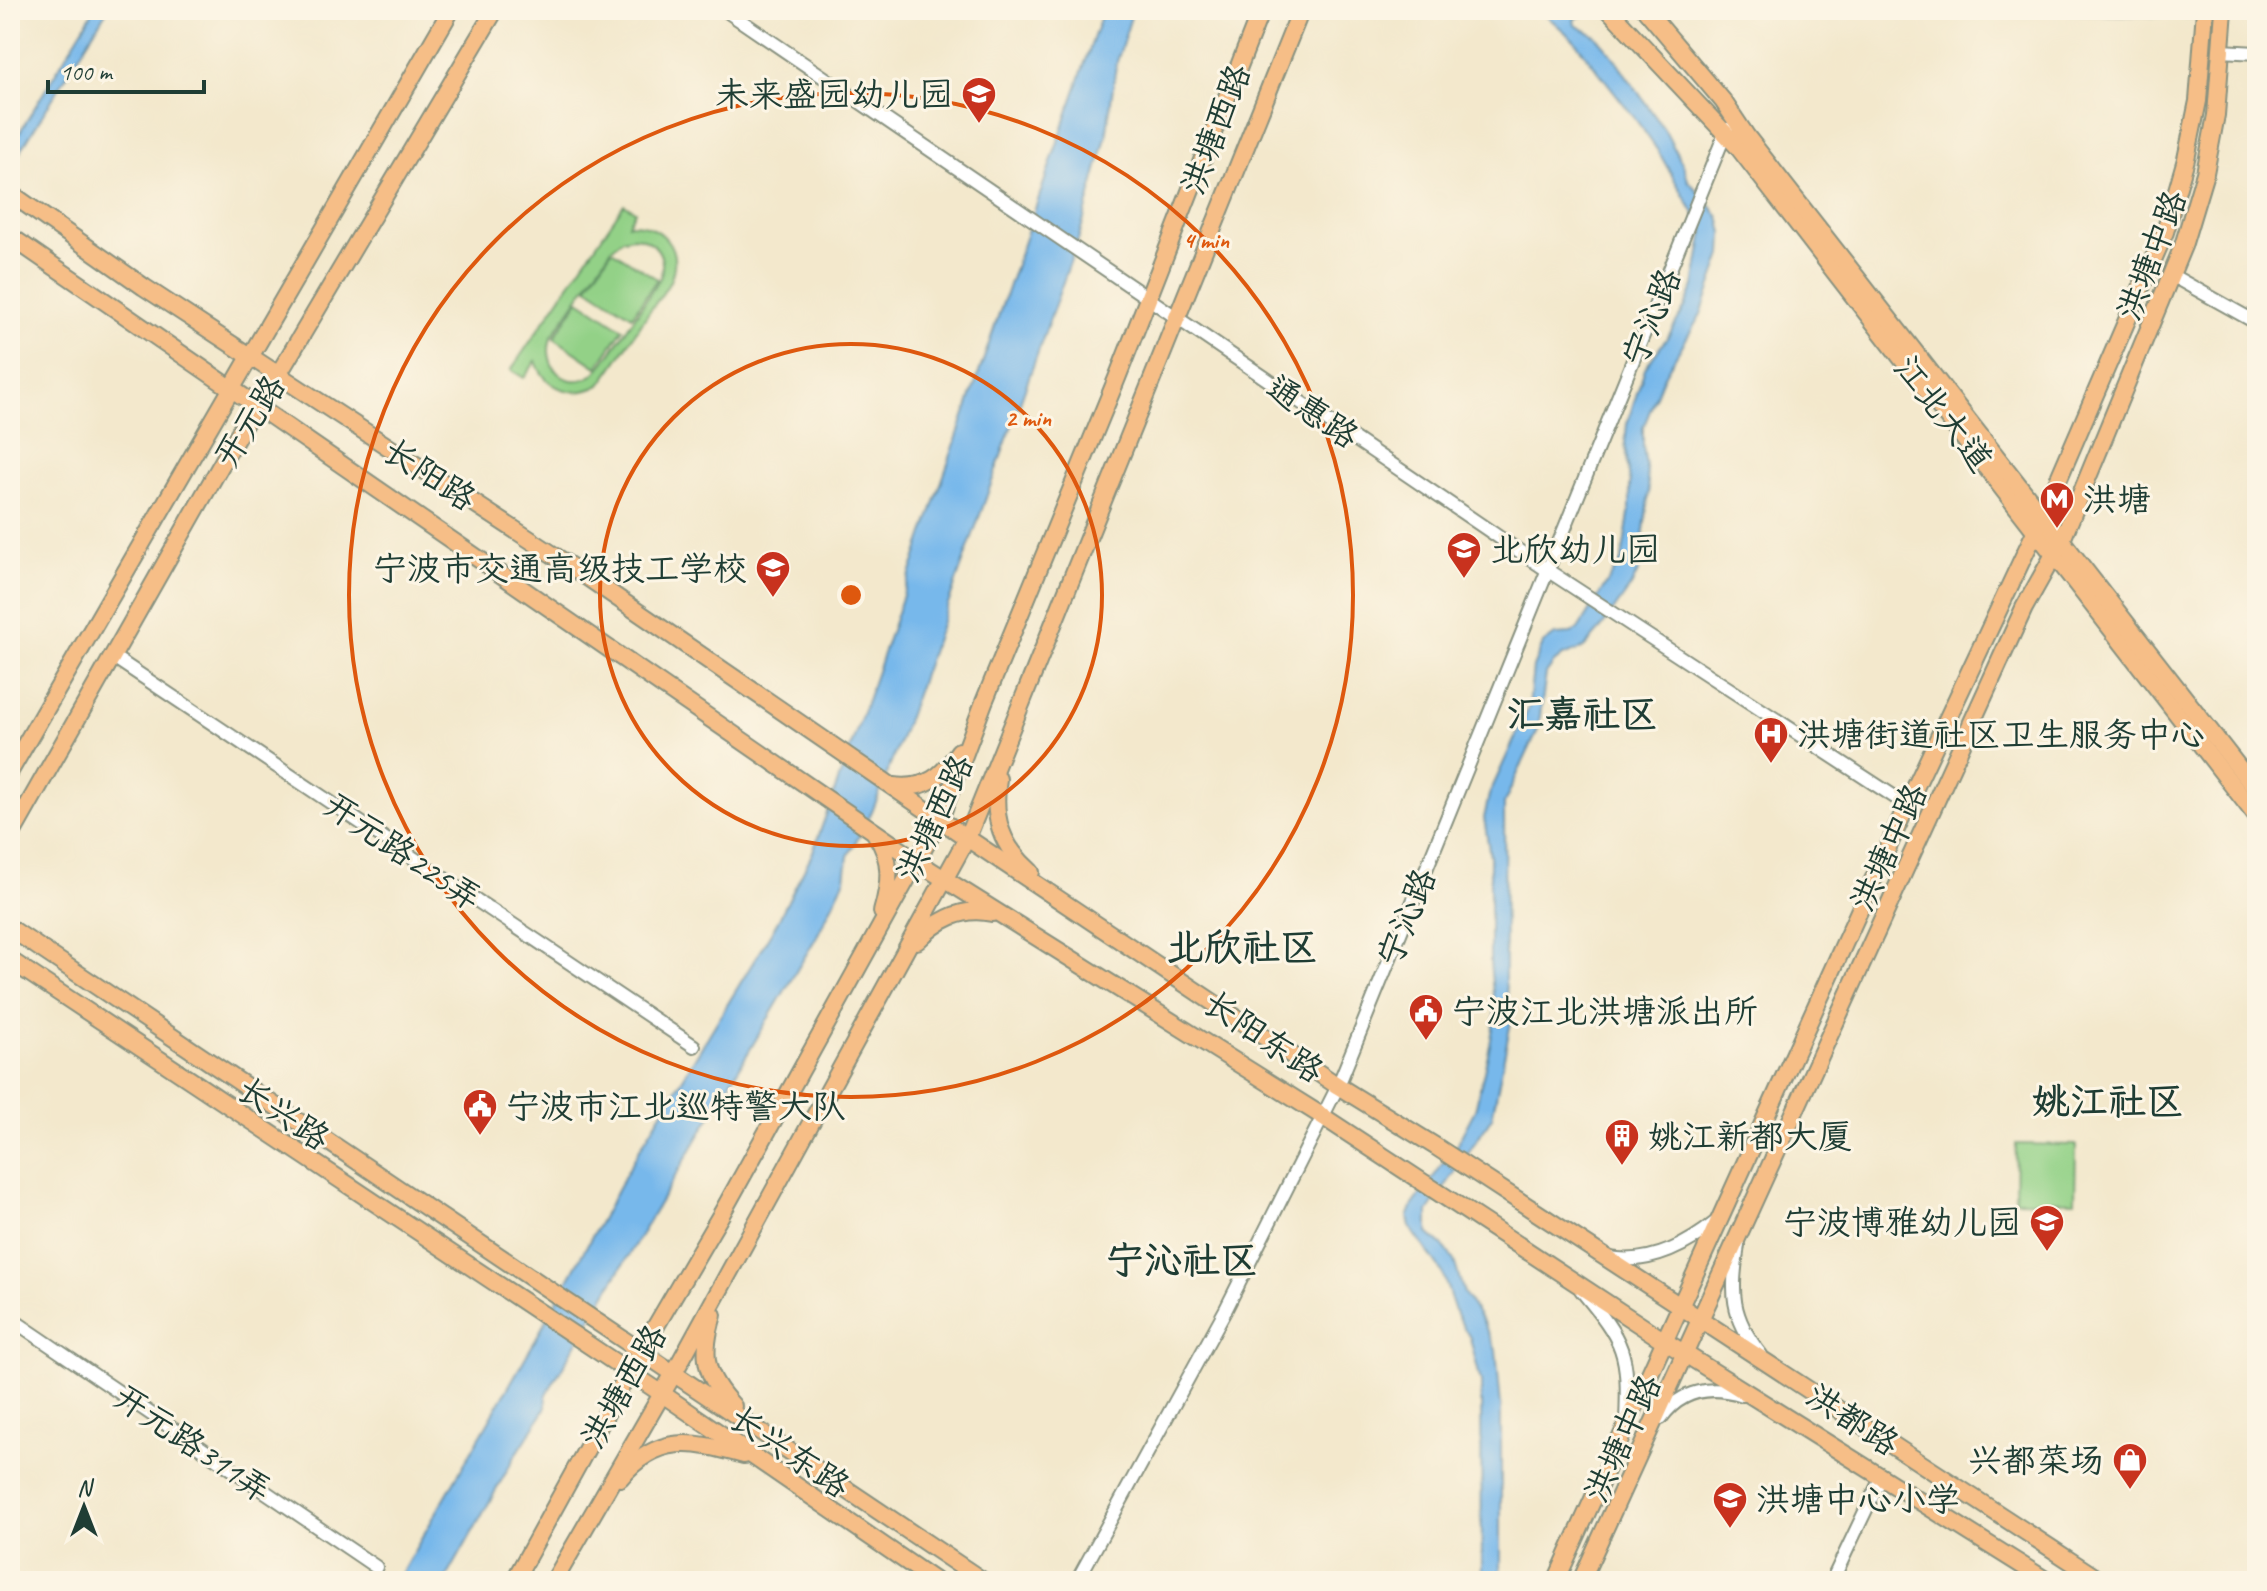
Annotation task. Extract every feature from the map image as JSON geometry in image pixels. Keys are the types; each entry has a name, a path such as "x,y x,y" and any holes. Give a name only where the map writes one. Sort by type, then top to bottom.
{"main road":[{"name":"开元路","path":"10,771 451,10"},
{"name":"开元路","path":"10,837 255,405 278,375 495,10"},
{"name":"洪塘西路","path":"514,1581 940,819 1261,10"},
{"name":"洪塘西路","path":"554,1581 674,1373 967,838 1301,10"},
{"name":"洪塘中路","path":"1556,1581 1907,805 2043,515 2165,232 2195,116 2205,10"},
{"name":"洪塘中路","path":"1581,1581 2024,608 2062,540 2183,246 2205,173 2216,115 2224,10"},
{"name":"江北大道","path":"1614,15 1726,134 2257,817"},
{"name":"江北大道","path":"1652,16 1733,114 1747,137 1902,338 2257,791"},
{"name":"长阳路","path":"10,193 144,287 587,577 889,784"},
{"name":"长阳路","path":"10,236 870,829"},
{"path":"889,784 919,786 941,776 977,722"},
{"path":"1008,737 995,798 1001,836 1022,864 1071,907"},
{"name":"长阳东路","path":"889,784 1338,1086 1605,1257"},
{"path":"870,829 885,848 889,873 873,941"},
{"name":"长阳东路","path":"870,829 945,880 1322,1116 1574,1281"},
{"path":"902,957 941,920 974,910 1001,915"},
{"name":"长兴路","path":"10,928 597,1321"},
{"name":"长兴路","path":"10,960 584,1342"},
{"name":"洪都路","path":"1605,1257 2101,1581"},
{"name":"洪都路","path":"1574,1281 2047,1581"},
{"path":"723,1283 709,1329 705,1355 710,1375 720,1392 751,1425"},
{"name":"长兴东路","path":"597,1321 983,1581"},
{"name":"长兴东路","path":"584,1342 935,1581"},
{"path":"598,1503 632,1464 667,1444 685,1442 754,1457"}],"street":[{"name":"通惠路","path":"725,10 1547,570 1907,805"},
{"path":"2221,51 2257,53"},
{"name":"宁沁路","path":"1077,1581 1226,1309 1338,1086 1733,114"},
{"path":"2171,275 2257,323"},
{"name":"开元路225弄","path":"112,656 694,1046"},
{"path":"1605,1257 1639,1260 1659,1255 1700,1235 1722,1217"},
{"path":"1741,1230 1734,1277 1737,1316 1744,1334 1767,1363"},
{"path":"1574,1281 1611,1326 1622,1347 1627,1369 1626,1430"},
{"name":"开元路311弄","path":"10,1318 376,1567"},
{"path":"1647,1437 1678,1399 1694,1393 1721,1390 1757,1399"},
{"path":"1832,1581 1881,1478"}],"green space":[{"path":"624,204 635,211 628,224 650,228 667,239 674,258 670,281 600,385 580,391 562,389 546,379 536,361 524,378 511,370","holes":["640,238 658,250 662,262 660,278 597,371 581,380 564,377 550,357 551,338 613,247 623,239"]},
{"path":"612,250 657,279 632,316 587,287"},
{"path":"579,300 623,329 597,367 554,338"},
{"path":"2016,1144 2076,1145 2075,1201 2015,1200"}],"water":[{"path":"94,10 107,10 10,168 10,148"},
{"path":"1103,10 1133,10 1116,65 1106,137 1079,237 898,745 872,812 848,856 845,879 817,936 546,1395 543,1413 445,1581 397,1581 532,1346 638,1152 775,926 812,854"},
{"path":"1540,10 1674,10 1594,11 1574,19 1575,25 1596,36 1610,52 1664,129 1688,180 1719,216 1723,233 1722,255 1701,314 1664,376 1643,428 1649,491 1639,570 1631,586 1584,648 1563,656 1546,674 1538,730 1504,803 1505,981 1511,1022 1492,1117 1428,1212 1428,1233 1454,1261 1464,1293 1496,1350 1501,1406 1501,1581 1482,1581 1481,1382 1470,1338 1456,1314 1442,1272 1410,1227 1408,1217 1413,1205 1456,1146 1475,1110 1490,1045 1495,1016 1490,961 1490,856 1484,818 1489,795 1529,707 1533,667 1543,644 1555,635 1571,634 1578,629 1622,559 1630,508 1625,443 1627,424 1645,368 1669,335 1694,286 1704,231 1658,151 1634,117 1574,40"},
{"path":"1983,10 2257,10 2257,20"}],"place":[{"name":"未来盛园幼儿园","path":"979,125"},
{"name":"洪塘","path":"2057,530"},
{"name":"北欣幼儿园","path":"1464,580"},
{"name":"宁波市交通高级技工学校","path":"773,599"},
{"name":"洪塘街道社区卫生服务中心","path":"1771,765"},
{"name":"宁波江北洪塘派出所","path":"1426,1042"},
{"name":"宁波市江北巡特警大队","path":"480,1137"},
{"name":"姚江新都大厦","path":"1622,1167"},
{"name":"宁波博雅幼儿园","path":"2047,1253"},
{"name":"兴都菜场","path":"2130,1491"},
{"name":"洪塘中心小学","path":"1730,1530"}],"district":[{"name":"汇嘉社区","path":"1582,714"},
{"name":"北欣社区","path":"1242,947"},
{"name":"姚江社区","path":"2108,1101"},
{"name":"宁沁社区","path":"1182,1260"}]}
